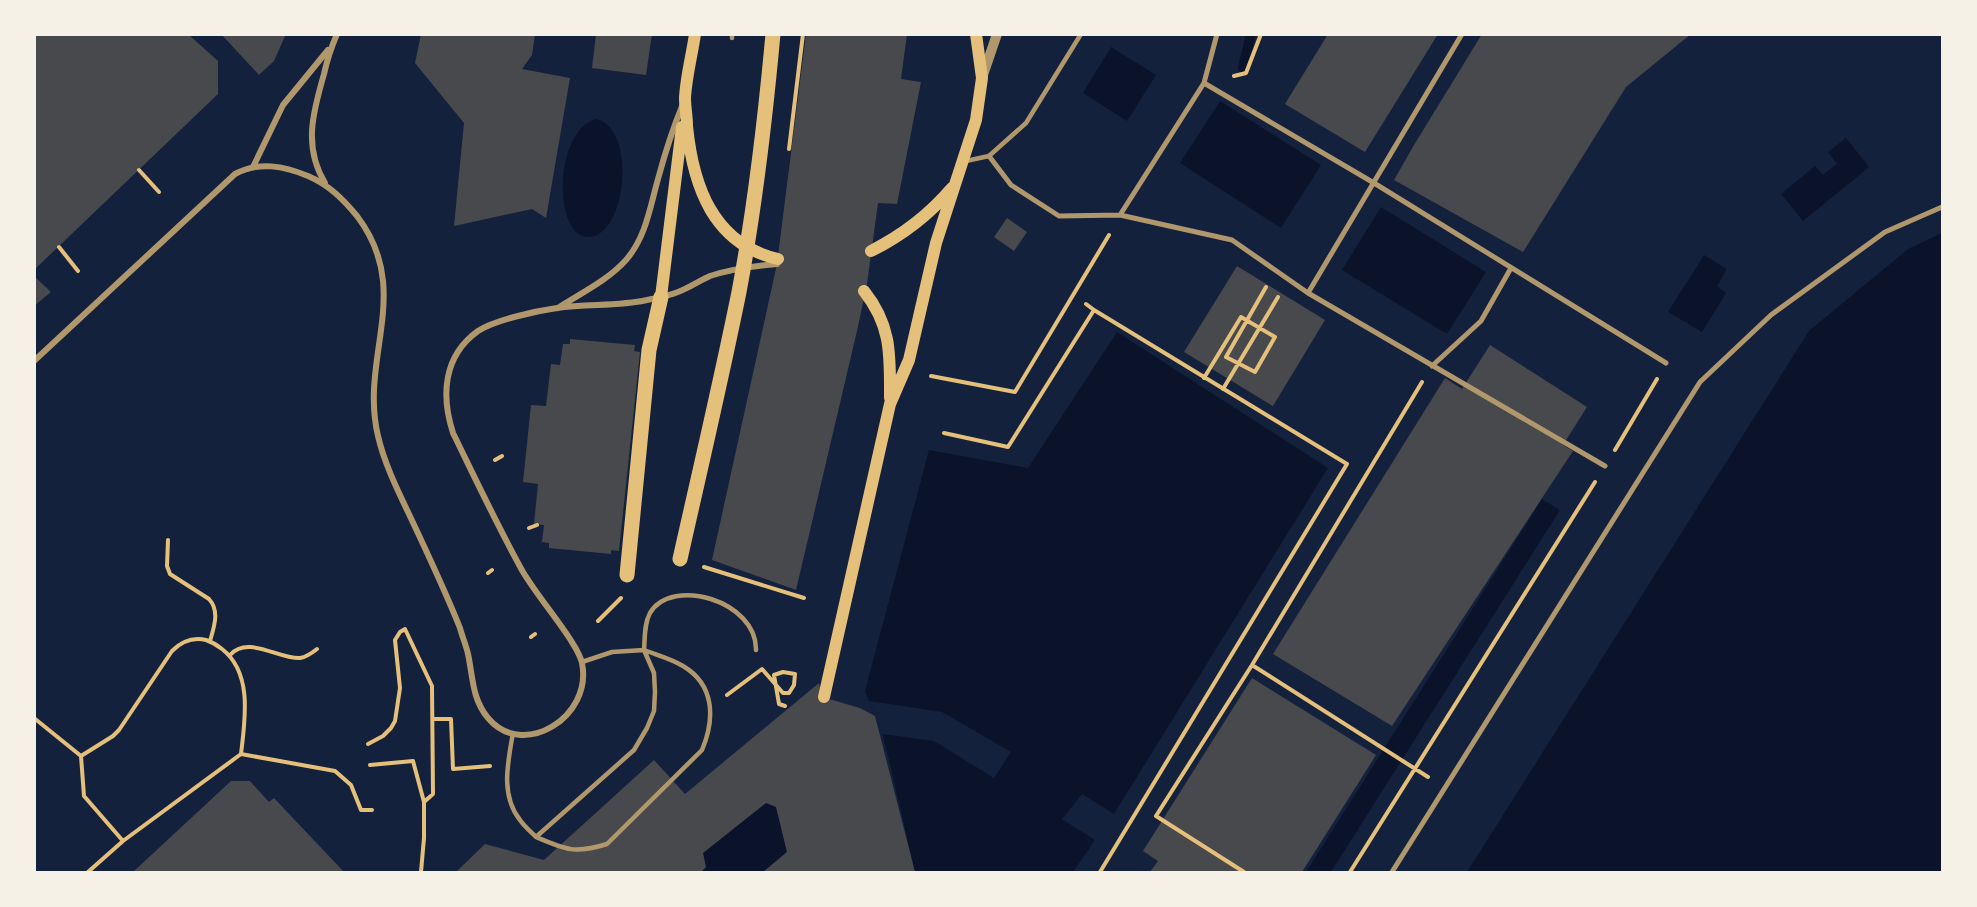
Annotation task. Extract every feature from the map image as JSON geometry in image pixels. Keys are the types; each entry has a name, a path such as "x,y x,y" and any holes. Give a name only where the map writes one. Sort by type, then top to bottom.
{"main road":[{"path":"627,575 648,361 661,297 695,34"},
{"path":"680,559 739,291 754,201 774,34"},
{"path":"824,697 890,404 909,360 936,243 978,111 982,78 976,34"},
{"path":"685,99 689,142 703,199 723,227 740,242 778,262"},
{"path":"872,251 890,242 928,213 956,182"},
{"path":"864,291 876,306 887,335 890,355 890,404"}],"street":[{"path":"326,185 317,170 311,135 312,120 331,48 337,34"},
{"path":"982,78 997,34"},
{"path":"1120,215 1204,83 1217,34"},
{"path":"1308,293 1462,34"},
{"path":"253,167 283,105 331,48"},
{"path":"1204,83 1374,183 1666,363"},
{"path":"557,308 605,279 626,260 638,243 651,206 671,132 685,99"},
{"path":"989,156 1011,185 1059,216 1120,215 1232,240 1308,293 1605,466"},
{"path":"34,361 235,174 253,167 281,166 326,185 362,222 378,254 384,284 384,305 374,406 377,435 388,468 444,588 460,628 472,684 481,708 489,720 498,727 513,733 529,734 552,728 568,716 582,690 582,662 579,653 555,616 524,573 453,433 445,395 448,373 454,360 462,347 479,331 501,321 557,308 625,305 677,292 726,272 778,262"},
{"path":"1392,873 1700,382 1772,315 1885,232 1942,207"},
{"path":"1432,366 1481,321 1511,268"}],"lane":[{"path":"963,162 989,156 1026,123 1081,34"},
{"path":"537,837 634,750 647,728 654,711 655,692 654,673 644,650 646,623 650,612 656,605 672,597 694,596 726,605 742,616 752,630 756,650"},
{"path":"513,733 508,765 510,803 519,820 537,837 566,850 588,850 607,844 702,750 708,735 712,706 702,682 684,667 644,650 612,652 582,662"}],"path":[{"path":"1204,83 1246,73 1261,34"},
{"path":"139,170 159,192"},
{"path":"930,376 1015,392 1079,288 1120,215"},
{"path":"59,247 78,271"},
{"path":"1204,378 1241,317 1250,322 1275,337 1255,372 1226,357 1245,324 1251,315 1276,270"},
{"path":"1223,389 1288,279"},
{"path":"1086,304 1347,465 1100,873"},
{"path":"944,434 1008,447 1094,310"},
{"path":"1350,873 1605,466 1666,363"},
{"path":"1244,873 1156,816 1252,665 1432,366"},
{"path":"495,460 502,456"},
{"path":"529,528 537,525"},
{"path":"168,540 167,566 170,574 214,604 215,618 210,641"},
{"path":"704,567 804,598"},
{"path":"368,744 383,736 395,721 400,688 395,640 400,632 405,630 432,686 433,794 424,802"},
{"path":"81,756 120,730 157,672 179,644 200,639 210,641 230,655 237,666 244,692 245,719 241,754"},
{"path":"230,655 245,647 299,658 318,649"},
{"path":"1252,665 1415,769"},
{"path":"712,706 762,669 776,685 783,693 789,693 794,685 795,674 783,672 774,675 776,685 779,704 785,706"},
{"path":"34,718 81,756 84,796 123,841"},
{"path":"433,718 451,719 453,769 468,769"},
{"path":"88,873 123,841 241,754 335,771 351,785 361,810 372,810"},
{"path":"370,765 413,761 424,802 421,873"}],"water":[{"path":"1111,47 1156,75 1127,121 1083,93"},
{"path":"1220,101 1321,165 1281,228 1180,163"},
{"path":"596,119 609,126 618,141 622,160 622,181 619,201 612,219 602,232 589,237 577,233 569,221 564,203 563,182 572,142 582,127"},
{"path":"1846,138 1869,167 1803,221 1781,194 1815,166 1823,175 1837,164 1828,152"},
{"path":"1381,207 1486,272 1447,334 1342,270"},
{"path":"1942,233 1942,872 1467,872 1809,331 1908,249"},
{"path":"1704,255 1727,269 1717,286 1726,293 1702,332 1668,312"},
{"path":"1117,332 1328,468 1114,814 1082,794 1062,819 1095,840 1073,872 915,872 882,734 865,691 929,450 1028,468"},
{"path":"1542,499 1560,510 1331,872 1306,872"},
{"path":"766,803 776,807 787,852 763,872 701,872 706,867 703,853"}],"pier":[{"path":"869,701 942,712 1011,752 994,778 934,741 882,734"}],"building":[{"path":"34,34 188,34 218,61 218,94 34,270"},
{"path":"221,34 286,34 274,61 259,75"},
{"path":"421,34 535,34 532,55 522,69 570,78 546,218 532,209 454,226 464,123 415,63"},
{"path":"596,34 652,34 646,75 592,68"},
{"path":"806,34 907,34 901,79 921,82 897,204 878,203 867,284 796,590 712,560 777,264"},
{"path":"1328,34 1438,34 1365,152 1285,104"},
{"path":"1482,34 1691,34 1626,87 1523,252 1394,180"},
{"path":"1007,218 1027,232 1014,251 994,237"},
{"path":"1237,266 1325,320 1273,406 1184,352"},
{"path":"34,276 51,292 34,306"},
{"path":"570,339 635,345 634,351 640,352 619,551 611,550 611,554 549,548 549,543 542,542 544,525 534,524 538,484 523,482 531,405 546,406 551,364 560,365 563,344 570,344"},
{"path":"1490,345 1587,407 1563,445 1573,451 1392,726 1273,654 1445,378 1462,389"},
{"path":"1252,678 1376,755 1302,872 1150,872 1158,861 1143,851"},
{"path":"819,683 822,697 860,708 875,716 915,872 763,872 787,852 776,807 766,803 703,853 706,867 701,872 456,872 485,844 544,860 654,760 685,794"},
{"path":"231,781 250,781 269,802 274,798 344,872 133,872"}],"waterway":[{"path":"1243,68 1251,34"}]}
